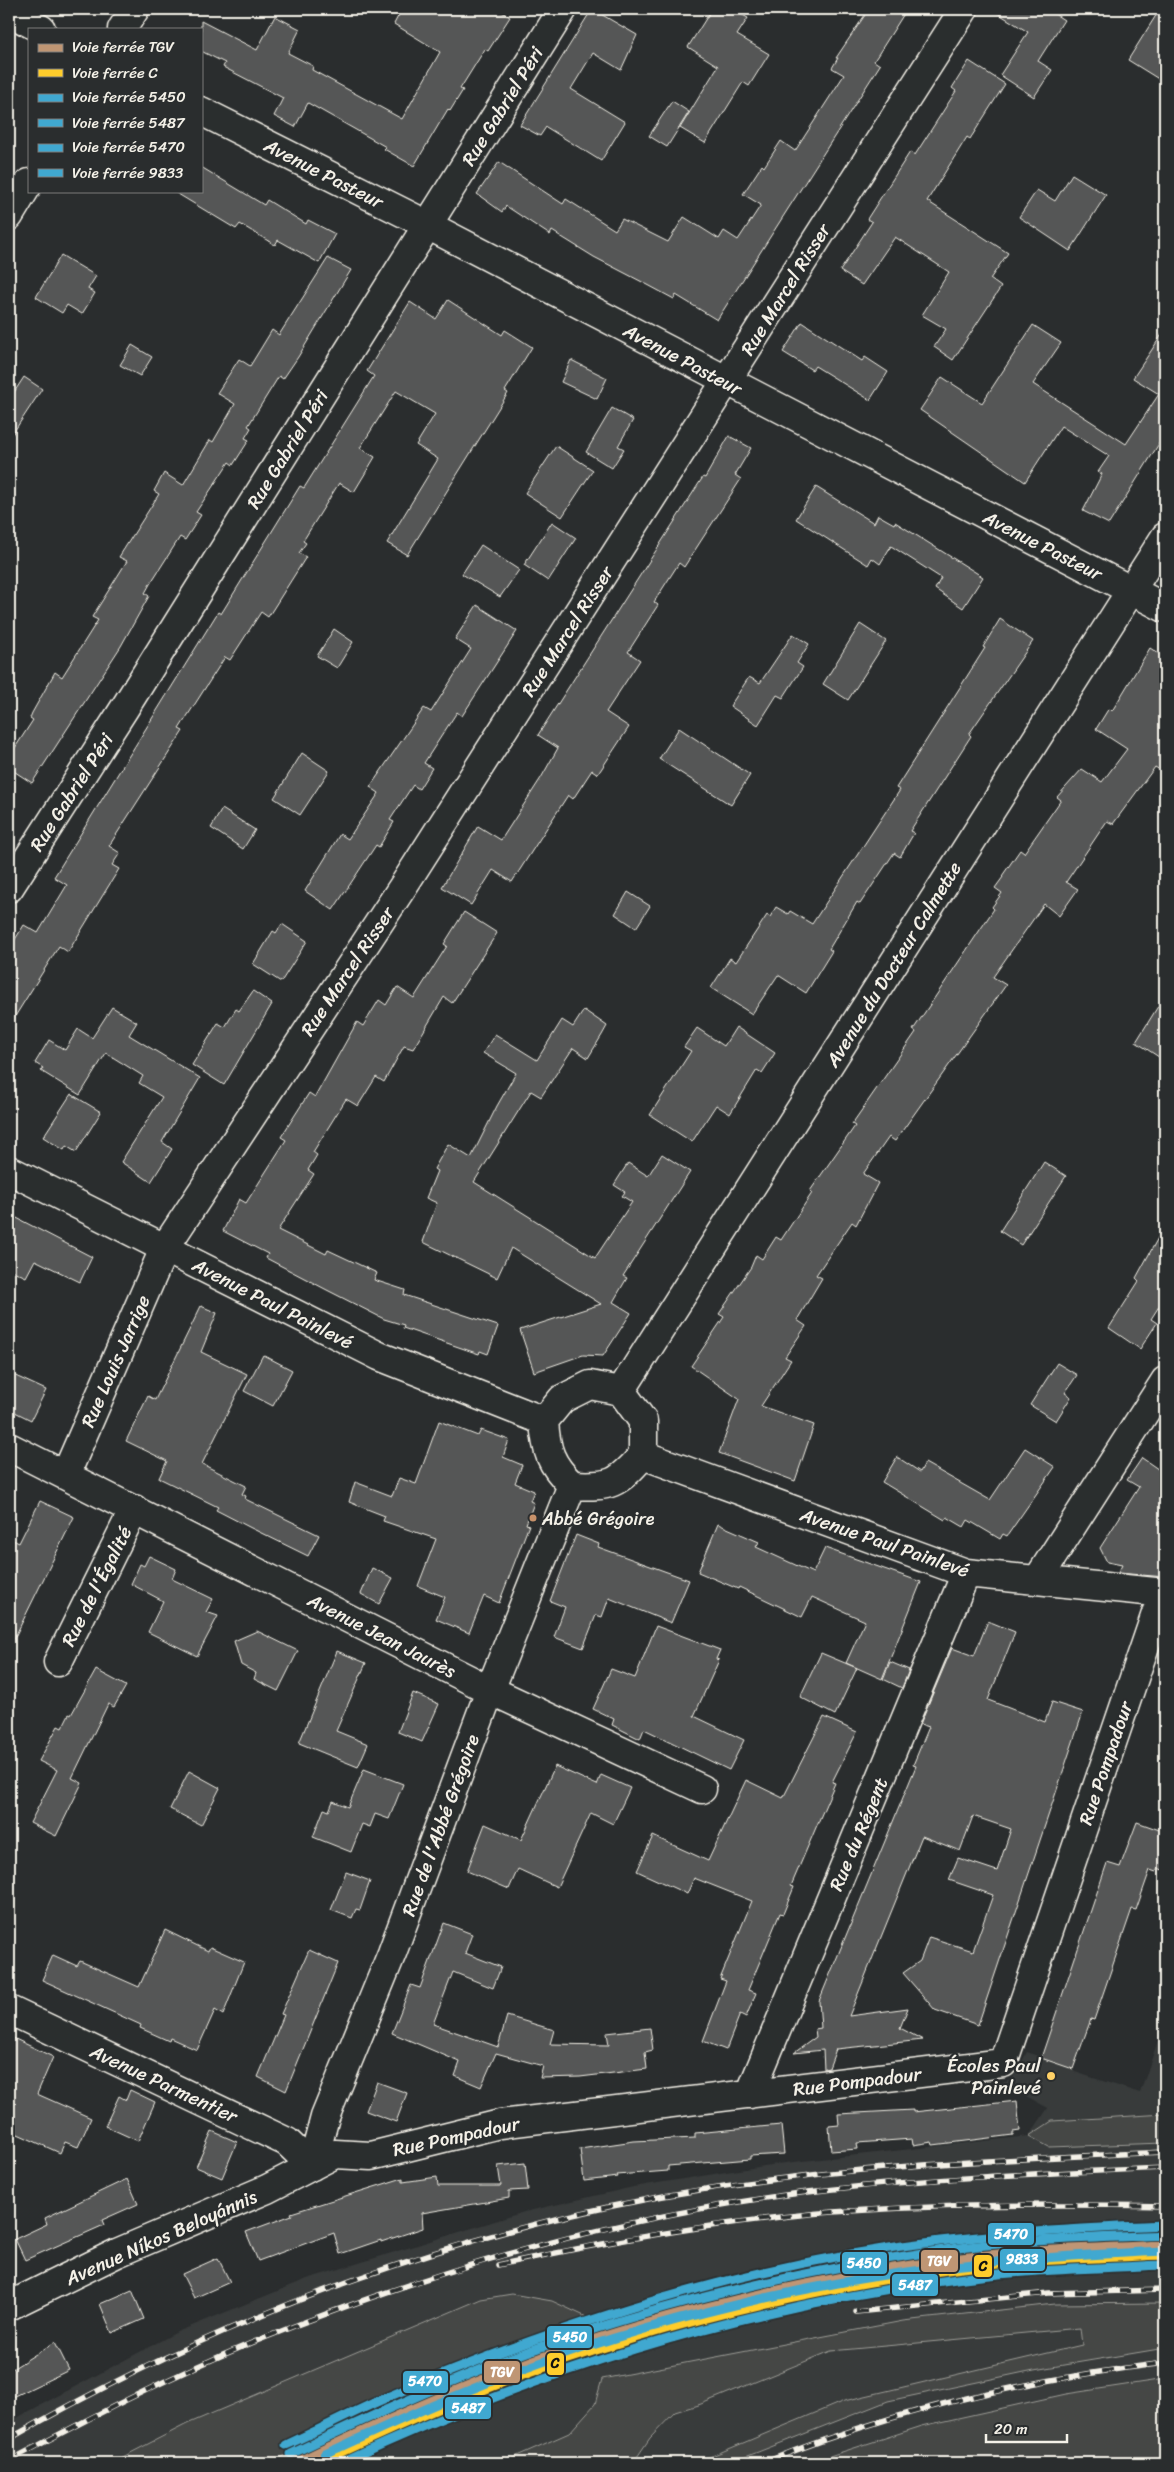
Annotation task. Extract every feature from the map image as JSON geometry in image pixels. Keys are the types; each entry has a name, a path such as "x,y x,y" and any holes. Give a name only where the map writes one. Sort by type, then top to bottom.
{"street":[{"path":"123,28 135,9"},
{"name":"Rue Gabriel Péri","path":"9,888 124,709 563,9"},
{"name":"Rue Marcel Risser","path":"164,1249 408,880 964,9"},
{"path":"9,12 39,28"},
{"name":"Avenue Pasteur","path":"202,112 1165,608"},
{"path":"9,216 28,185"},
{"name":"Avenue du Docteur Calmette","path":"621,1391 1165,537"},
{"name":"Avenue Paul Painlevé","path":"9,1170 379,1356 544,1421"},
{"name":"Rue Louis Jarrige","path":"66,1474 164,1249"},
{"path":"1038,1579 1165,1381"},
{"path":"590,1385 621,1391 642,1421 643,1455 624,1477 602,1486 572,1485 557,1471 546,1446 544,1421 562,1399 590,1385"},
{"name":"Avenue Jean Jaurès","path":"9,1447 66,1474 490,1690 702,1789"},
{"name":"Avenue Paul Painlevé","path":"643,1455 966,1573 1164,1593"},
{"name":"Rue de l'Abbé Grégoire","path":"312,2166 325,2117 392,1953 490,1690 572,1485"},
{"name":"Rue de l'Égalité","path":"58,1662 134,1510"},
{"name":"Rue du Régent","path":"750,2094 966,1573"},
{"name":"Rue Pompadour","path":"312,2166 335,2154 370,2156 500,2124 1003,2063 1164,1593"},
{"name":"Avenue Parmentier","path":"9,2010 287,2142 312,2166"},
{"name":"Avenue Níkos Beloyánnis","path":"9,2306 117,2253 266,2190 312,2166"}],"shaded area":[{"path":"1165,2020 1165,2416 940,2463 9,2463 9,2422 177,2332 307,2279 524,2212 633,2187 776,2164 1029,2136 1048,2108 1002,2083 1012,2080 1027,2052 1073,2069 1075,2072 1140,2093"},
{"path":"1165,2114 1165,2143 1049,2147 1029,2136 1052,2121"},
{"path":"512,2294 552,2301 591,2319 433,2378 360,2412 272,2463 111,2463 187,2424 481,2299"},
{"path":"1165,2303 1165,2348 1034,2370 888,2401 730,2463 695,2463 844,2401 1082,2345 1080,2328 831,2351 701,2404 675,2412 650,2438 633,2463 501,2463 569,2433 595,2404 602,2379 903,2321 1054,2304"},
{"path":"1165,2379 1165,2463 808,2463 922,2426 1066,2394"}],"building":[{"path":"402,9 497,9 510,17 488,51 485,49 460,89 463,90 450,111 448,109 414,166 384,149 386,147 308,103 295,127 274,116 283,98 223,67 225,63 202,52 201,21 257,50 275,16 300,29 288,53 313,66 312,70 402,119 440,52 394,24"},
{"path":"592,9 637,35 621,70 593,53 571,89 625,122 601,161 546,127 540,136 520,125"},
{"path":"712,9 732,9 748,18 737,35 769,54 749,86 743,82 705,143 680,128 718,66 688,47"},
{"path":"869,9 907,9 874,61 880,65 717,320 676,295 674,299 594,257 552,231 550,235 506,206 502,212 477,194 499,162 563,204 566,199 615,230 622,219 668,242 684,217 719,239 724,231 738,240 761,205 743,194 781,141 795,151 844,75 832,68 838,58 836,58"},
{"path":"991,9 1047,9 1064,20 1038,61 1052,70 1034,97 1000,75 1028,32"},
{"path":"1160,9 1165,9 1165,83 1128,60"},
{"path":"969,61 1005,84 970,139 967,137 927,201 1008,253 990,279 1001,287 953,360 934,347 946,329 922,315 949,272 895,237 862,285 840,271 872,222 867,219 910,152 915,155 956,91 952,88"},
{"path":"672,101 689,112 667,147 649,136"},
{"path":"202,168 264,205 267,200 306,224 308,220 335,234 319,263 278,240 275,245 240,224 236,229 175,192 202,192"},
{"path":"1072,174 1106,195 1070,251 1019,217 1037,190 1055,201"},
{"path":"61,255 96,276 88,289 95,293 82,314 67,305 62,313 36,297"},
{"path":"328,258 351,270 298,357 283,379 279,376 248,426 251,428 245,438 249,440 233,465 229,462 196,512 201,515 185,540 180,537 150,584 145,593 149,596 121,646 32,783 9,768 9,757 33,720 30,718 32,713 55,672 62,677 98,620 92,617 127,561 119,557 159,494 154,491 164,473 183,485 210,440 213,442 235,404 217,393 239,359 250,366 272,330 279,335"},
{"path":"448,300 502,335 505,330 532,347 505,391 508,393 407,555 387,543 438,459 416,445 435,414 396,391 360,448 375,457 354,492 339,483 303,541 306,543 299,553 306,557 268,617 261,612 230,660 225,657 179,729 183,731 109,846 120,853 112,865 119,869 68,952 59,946 9,1026 9,949 24,925 38,933 67,885 54,877 218,612 221,614 300,486 304,488 374,376 367,371 410,302 436,319"},
{"path":"802,322 862,361 865,357 888,372 870,400 815,366 812,370 783,352"},
{"path":"1033,325 1061,343 1033,384 1126,444 1159,394 1133,378 1165,330 1165,434 1109,524 1083,511 1102,474 1098,472 1109,456 1061,426 1025,482 920,410 942,377 982,403"},
{"path":"132,345 152,357 140,376 120,365"},
{"path":"571,360 607,378 597,399 561,382"},
{"path":"24,377 42,389 9,439 9,400"},
{"path":"612,408 633,420 618,446 624,449 612,468 586,452"},
{"path":"729,436 751,448 735,475 741,479 684,567 679,563 654,602 658,605 628,652 640,660 606,712 629,727 598,774 592,770 573,799 568,795 512,882 493,870 471,905 442,887 478,826 501,840 541,778 558,748 538,735 703,477 705,478"},
{"path":"556,446 593,470 562,517 525,493"},
{"path":"816,487 874,523 878,515 894,524 895,522 983,577 963,608 935,589 941,578 891,546 880,564 872,558 868,565 796,519"},
{"path":"552,522 576,538 548,581 524,565"},
{"path":"481,545 519,570 500,597 462,574"},
{"path":"477,605 517,631 462,716 457,712 424,763 432,768 419,789 413,785 390,820 394,822 379,847 376,845 333,910 305,891 340,834 348,839 379,793 370,787 424,708 431,712 471,649 455,639"},
{"path":"1000,619 1033,641 969,734 971,736 910,831 914,833 900,857 894,853 860,904 857,902 829,949 832,951 806,993 778,975 752,1014 711,988 730,958 736,962 767,915 770,917 776,907 788,914 790,911 812,924 900,790 896,788 985,648 983,647"},
{"path":"860,624 886,641 848,700 823,684"},
{"path":"334,629 353,642 337,668 317,656"},
{"path":"793,634 809,644 797,663 803,667 783,698 777,695 758,725 730,706 749,677 760,683"},
{"path":"1150,648 1165,658 1165,773 1155,767 1113,824 1107,821 1066,882 1078,889 1059,916 1044,904 993,977 1006,985 895,1141 889,1137 863,1174 878,1183 856,1225 852,1222 816,1275 822,1278 797,1320 806,1326 785,1357 791,1360 761,1406 814,1425 795,1481 719,1453 739,1399 691,1366 724,1317 719,1314 751,1267 756,1255 762,1259 776,1237 781,1240 812,1193 810,1191 855,1126 852,1124 916,1032 913,1030 994,909 992,907 1002,893 995,888 1002,876 1020,850 1024,853 1061,800 1057,797 1082,769 1102,782 1127,749 1096,729 1109,708 1112,711"},
{"path":"679,728 750,775 731,805 659,759"},
{"path":"302,753 329,771 300,815 274,798"},
{"path":"222,809 255,830 243,849 211,828"},
{"path":"628,892 650,906 636,928 615,914"},
{"path":"464,912 497,933 452,1003 444,997 413,1049 404,1046 384,1082 376,1077 358,1106 346,1099 313,1152 317,1155 308,1170 314,1174 278,1230 326,1254 328,1250 377,1273 374,1280 405,1290 404,1295 498,1326 488,1354 480,1351 479,1354 403,1328 404,1325 384,1319 266,1258 268,1254 223,1231 239,1199 246,1203 286,1140 281,1137 309,1093 315,1097 357,1022 363,1026 379,1000 386,1005 397,987 414,998 447,946 444,944"},
{"path":"282,924 307,941 281,982 253,964 273,931 276,933"},
{"path":"253,991 272,1004 224,1085 192,1065 218,1023 225,1027 236,1009 239,1011"},
{"path":"1165,995 1165,1061 1136,1042"},
{"path":"112,1007 137,1022 129,1035 200,1078 162,1142 172,1149 151,1182 121,1162 162,1097 139,1083 143,1076 106,1053 80,1095 41,1071 43,1068 35,1063 49,1040 65,1050 78,1029 92,1038"},
{"path":"584,1010 607,1026 588,1058 573,1048 541,1097 531,1091 474,1182 595,1258 632,1202 622,1196 625,1192 614,1185 628,1163 648,1176 662,1154 690,1172 623,1276 627,1278 613,1302 631,1313 603,1356 583,1355 534,1372 520,1330 601,1304 511,1248 497,1278 423,1242 437,1203 426,1198 437,1171 434,1169 448,1144 471,1158 516,1073 483,1053 495,1034 537,1060 562,1020 573,1027"},
{"path":"736,1027 775,1053 762,1073 757,1070 730,1114 716,1105 692,1142 650,1115 691,1051 684,1047 697,1028 724,1046"},
{"path":"71,1094 101,1112 76,1152 66,1146 64,1150 43,1137"},
{"path":"1044,1162 1066,1176 1021,1245 1000,1231"},
{"path":"9,1214 92,1257 80,1282 35,1260 26,1277 9,1269"},
{"path":"1165,1225 1165,1297 1151,1319 1157,1323 1140,1349 1109,1328 1139,1281 1136,1278"},
{"path":"201,1306 217,1313 201,1352 247,1374 202,1464 246,1486 242,1494 246,1496 245,1499 319,1535 308,1556 216,1510 218,1507 159,1478 167,1461 126,1441 148,1396 155,1400"},
{"path":"263,1355 292,1370 273,1406 244,1391"},
{"path":"1057,1363 1077,1375 1065,1393 1071,1397 1056,1421 1030,1405"},
{"path":"9,1373 46,1390 31,1420 9,1409"},
{"path":"439,1421 478,1436 481,1430 509,1440 503,1457 522,1465 515,1483 534,1491 530,1501 534,1503 526,1524 529,1525 499,1603 484,1596 469,1633 436,1619 445,1597 418,1586 436,1539 383,1521 385,1516 349,1502 355,1482 392,1496 399,1478 416,1484"},
{"path":"1025,1448 1055,1467 1007,1536 1003,1534 1000,1539 968,1520 964,1527 947,1517 945,1520 882,1482 897,1457 920,1472 925,1463 990,1500"},
{"path":"1142,1458 1165,1474 1165,1577 1118,1573 1122,1565 1107,1562 1100,1548 1139,1487 1127,1480"},
{"path":"40,1501 74,1517 9,1649 9,1538 19,1543"},
{"path":"718,1524 759,1542 756,1547 813,1573 825,1548 921,1582 882,1679 846,1663 865,1621 812,1597 802,1617 739,1587 738,1589 698,1572"},
{"path":"576,1535 599,1544 598,1547 689,1580 671,1623 609,1598 602,1617 596,1615 583,1648 554,1637 565,1607 550,1601"},
{"path":"149,1556 176,1569 172,1579 213,1599 206,1612 218,1616 197,1656 148,1632 163,1601 131,1584 140,1564 144,1566"},
{"path":"372,1568 393,1578 379,1604 361,1594"},
{"path":"988,1621 1015,1632 988,1700 1045,1722 1052,1702 1083,1712 978,2025 935,2010 903,1973 920,1961 929,1937 973,1951 993,1895 949,1880 958,1858 997,1871 1011,1829 973,1816 960,1851 922,1836 849,2016 908,2008 900,2028 923,2040 836,2049 829,2068 824,2069 823,2050 794,2053 816,2037 815,2029 821,2028 819,2001 916,1766 913,1765 929,1727 920,1724 952,1648 974,1656"},
{"path":"656,1626 720,1650 716,1659 719,1660 694,1716 744,1740 729,1770 644,1729 640,1739 612,1725 614,1719 593,1709 611,1669 635,1678"},
{"path":"257,1631 298,1651 278,1691 254,1679 256,1673 241,1665 234,1641"},
{"path":"337,1651 366,1663 336,1731 368,1744 358,1767 299,1743"},
{"path":"821,1653 857,1668 835,1715 800,1697"},
{"path":"890,1662 909,1670 902,1688 883,1679"},
{"path":"96,1670 126,1686 114,1707 108,1704 72,1778 82,1783 56,1836 30,1823 57,1770 39,1761 58,1726 62,1728 69,1714 71,1715"},
{"path":"413,1693 439,1704 422,1742 398,1732"},
{"path":"824,1717 857,1732 832,1782 835,1783 791,1886 794,1887 783,1914 780,1913 748,1990 756,1993 746,2017 740,2014 726,2050 703,2041 726,1981 720,1979 752,1901 694,1878 687,1894 637,1871 653,1836 708,1861 746,1780 783,1798"},
{"path":"555,1766 597,1785 601,1775 630,1788 613,1824 591,1813 557,1887 518,1869 509,1889 467,1871 485,1824 521,1840"},
{"path":"364,1769 403,1784 389,1819 375,1814 370,1827 362,1824 351,1852 313,1837 324,1809 329,1811 333,1801 348,1807"},
{"path":"189,1771 220,1788 201,1825 170,1809"},
{"path":"1137,1822 1165,1832 1165,1871 1158,1868 1156,1872 1150,1870 1136,1910 1132,1909 1094,2020 1091,2019 1073,2069 1041,2058 1107,1863 1120,1867"},
{"path":"346,1872 370,1881 360,1910 356,1909 352,1918 331,1910"},
{"path":"444,1923 472,1934 465,1953 501,1967 493,1988 453,1972 433,2024 498,2047 507,2016 554,2030 550,2044 609,2045 607,2033 650,2028 653,2050 645,2052 647,2069 580,2077 540,2078 543,2066 496,2053 481,2087 455,2076 460,2062 392,2033 411,1985 420,1988"},
{"path":"165,1930 208,1951 210,1947 244,1962 223,2015 215,2010 197,2050 170,2038 169,2041 140,2028 141,2025 42,1980 53,1955 77,1966 80,1961 139,1987"},
{"path":"309,1950 338,1963 286,2091 258,2077 284,2015 281,2014"},
{"path":"9,2036 53,2057 37,2094 91,2118 78,2147 65,2142 60,2153 9,2130"},
{"path":"377,2082 407,2093 396,2122 366,2111"},
{"path":"130,2090 155,2102 138,2141 105,2126 119,2096 126,2100"},
{"path":"1017,2101 1020,2131 1013,2132 1013,2135 933,2145 932,2142 913,2145 912,2139 857,2143 858,2149 831,2151 829,2126 839,2125 838,2114 913,2110 913,2112"},
{"path":"781,2125 784,2154 750,2156 750,2159 668,2166 668,2171 617,2175 618,2177 584,2181 580,2149 634,2141 695,2138 695,2133"},
{"path":"212,2131 237,2142 222,2178 196,2167"},
{"path":"525,2163 528,2190 509,2191 509,2198 422,2213 423,2228 340,2254 334,2233 258,2261 246,2232 292,2215 291,2213 403,2178 403,2182 437,2177 438,2186 501,2186 498,2166"},
{"path":"127,2179 138,2204 102,2220 104,2225 25,2260 15,2239 47,2224 45,2218"},
{"path":"218,2258 230,2282 194,2298 182,2274"},
{"path":"132,2290 144,2319 112,2333 100,2304"},
{"path":"55,2342 69,2370 9,2399 9,2371"}],"railway":[{"path":"9,2439 91,2394 176,2353 263,2315 352,2280 442,2250 533,2225 625,2203 774,2179 941,2164 1165,2152"},
{"path":"9,2461 130,2398 254,2342 321,2316 457,2269 596,2231 666,2215 737,2202 853,2187 1031,2174 1165,2168"},
{"path":"498,2265 707,2226 833,2212 999,2205 1165,2206"},
{"path":"856,2312 1049,2293 1165,2290"},
{"path":"763,2463 811,2444 861,2428 961,2400 1063,2378 1165,2363"}],"rail line":[{"name":"5470","path":"286,2445 390,2396 523,2344 591,2320 729,2280 869,2251 940,2241 996,2235 1164,2225"},
{"name":"5450","path":"291,2454 392,2407 495,2364 603,2326 713,2295 825,2270 965,2247 1079,2238 1165,2235"},
{"name":"TGV","path":"295,2463 447,2394 552,2353 606,2335 716,2305 826,2280 966,2257 1080,2248 1165,2245"},
{"name":"9833","path":"325,2454 450,2398 526,2368 641,2330 719,2309 838,2283 919,2270 1042,2258 1165,2251"},
{"name":"C","path":"318,2463 364,2441 504,2382 611,2345 719,2314 829,2290 968,2267 1081,2258 1165,2255"},
{"name":"5487","path":"341,2463 413,2430 560,2373 711,2327 865,2293 971,2277 1054,2270 1165,2265"}],"place":[{"name":"Abbé Grégoire","path":"533,1518"},
{"name":"Écoles Paul Painlevé","path":"1051,2076"}]}
